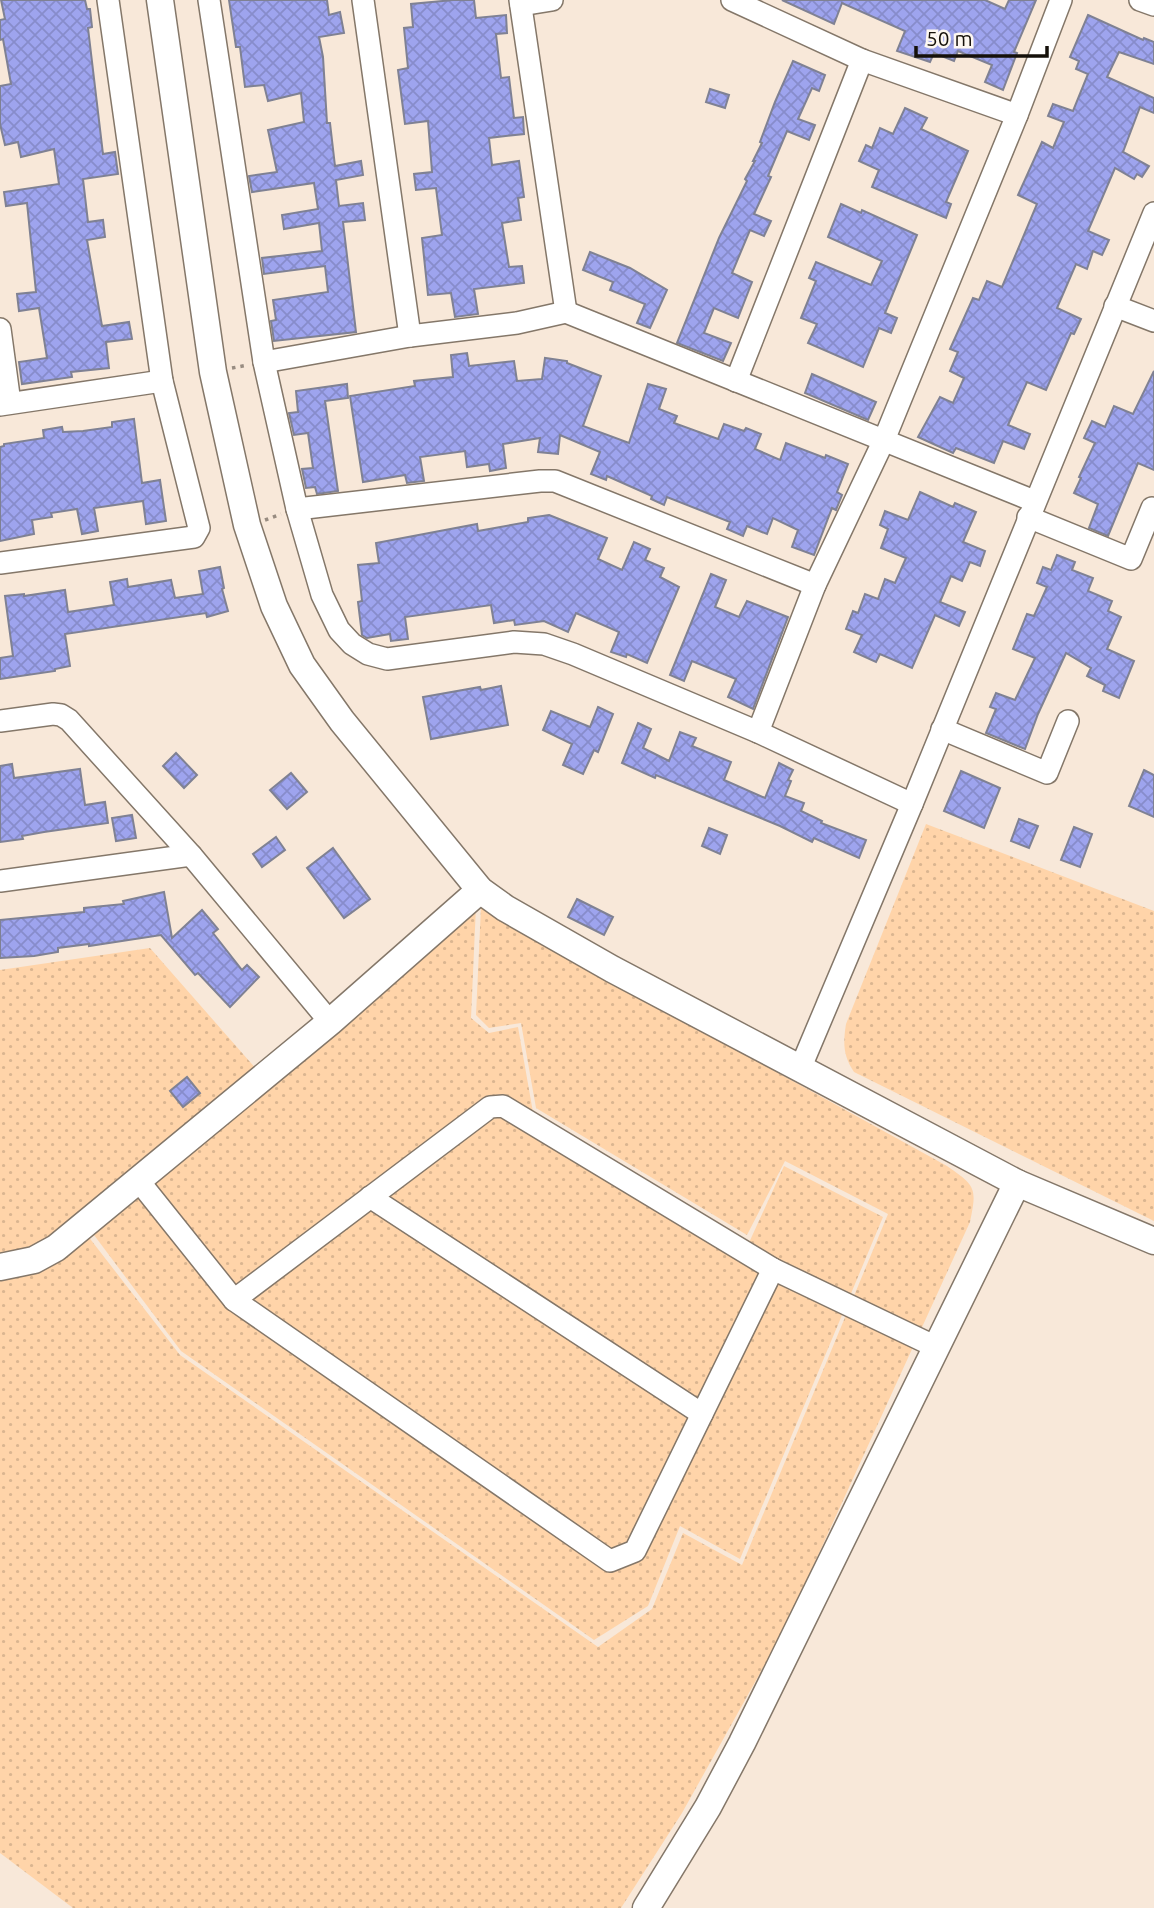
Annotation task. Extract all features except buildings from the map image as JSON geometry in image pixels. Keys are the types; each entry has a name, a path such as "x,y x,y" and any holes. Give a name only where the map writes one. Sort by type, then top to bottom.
{"street":[{"path":"0,563 194,537 199,528 162,381 108,0"},
{"path":"160,0 213,372 247,526 274,606 302,665 342,722 480,890 505,908 800,1069 1017,1183 1154,1241"},
{"path":"209,0 264,362 298,509 322,595 339,630 352,644 368,654 387,659 514,642 544,644 758,732 912,804"},
{"path":"363,0 410,336"},
{"path":"552,0 521,2 566,312"},
{"path":"732,0 862,60 1017,115"},
{"path":"758,732 815,585 884,440 1061,0"},
{"path":"1140,0 1154,5"},
{"path":"736,381 862,60"},
{"path":"800,1069 912,804 1154,213"},
{"path":"1115,306 1154,321"},
{"path":"264,362 410,336 517,323 566,312 884,440 1131,559 1152,508"},
{"path":"0,329 5,404 162,381"},
{"path":"298,509 555,481 815,585"},
{"path":"0,721 61,715 106,758 191,855 330,1022"},
{"path":"942,729 1047,773 1068,721"},
{"path":"0,881 191,855"},
{"path":"0,1267 34,1260 56,1248 330,1022 480,890"},
{"path":"234,1300 490,1107 503,1106 774,1269 936,1348"},
{"path":"138,1180 234,1300 610,1561 635,1551 774,1269"},
{"path":"646,1908 708,1807 743,1743 1017,1183"},
{"path":"370,1197 702,1414"}],"shaded area":[{"path":"926,824 1154,911 1154,1221 854,1072 850,1066 845,1049 846,1024"},
{"path":"476,906 471,1018 489,1033 518,1027 537,1135 742,1258 784,1166 883,1217 740,1559 680,1526 648,1606 594,1640 181,1351 91,1231"},
{"path":"481,907 947,1166 964,1178 972,1189 970,1222 783,1632 682,1813 621,1908 73,1908 0,1853 0,970 150,948 257,1070 74,1218 180,1355 598,1647 652,1609 683,1533 742,1565 888,1214 785,1161 747,1235 536,1108 521,1023 489,1028 476,1015"}]}
